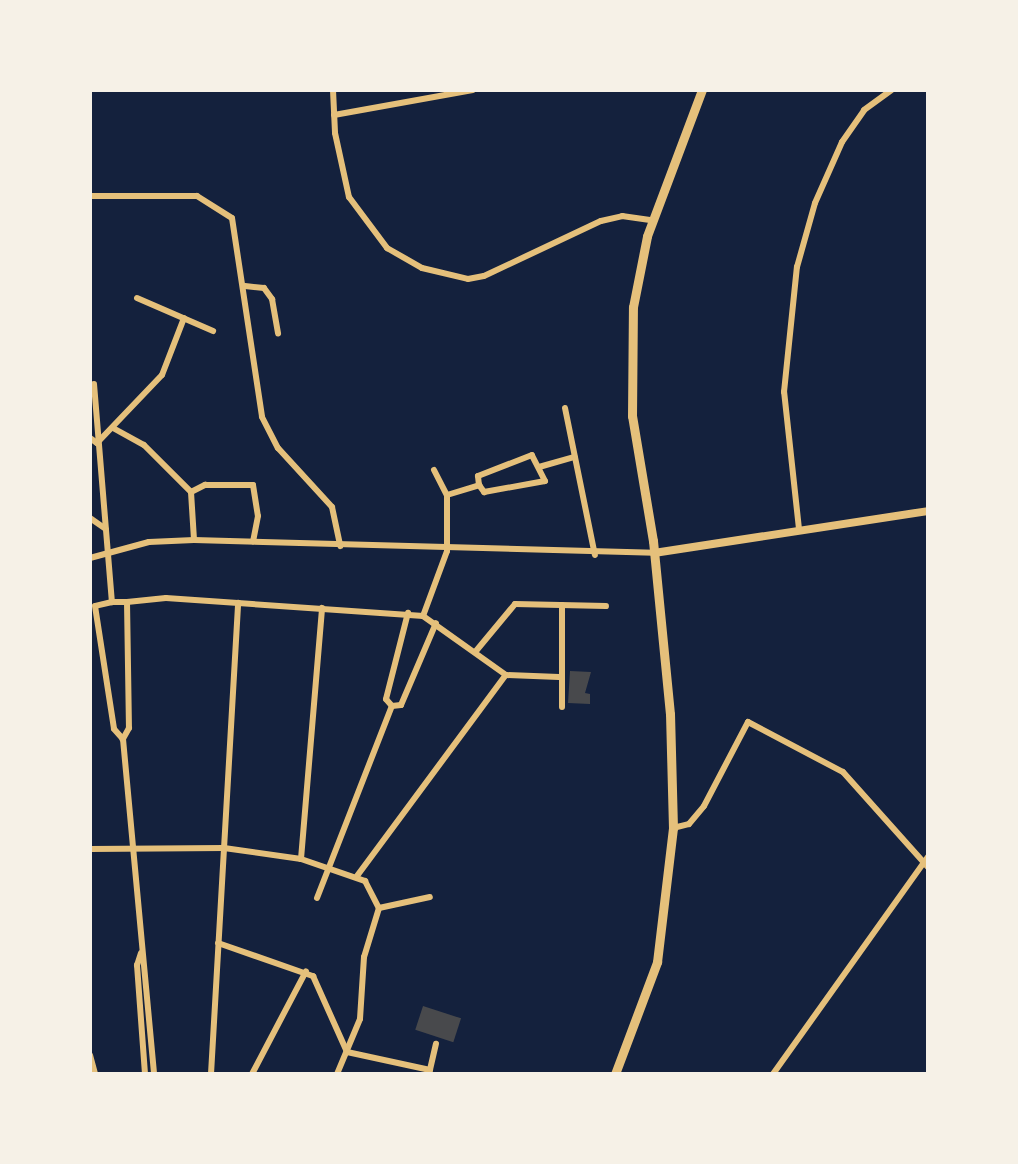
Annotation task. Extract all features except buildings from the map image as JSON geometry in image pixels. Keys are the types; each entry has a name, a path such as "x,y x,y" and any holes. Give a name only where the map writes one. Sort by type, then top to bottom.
{"main road":[{"path":"615,1074 657,962 673,828 670,714 654,553 630,372 636,286 652,220 702,90"}],"street":[{"path":"333,90 333,115 342,172 359,216 387,248 422,268 468,279 484,276 602,221 622,216 652,220"},
{"path":"333,115 473,90"},
{"path":"800,529 784,392 797,267 815,203 842,142 864,110 892,90"},
{"path":"90,196 211,200 235,225 262,417 278,448 332,507 340,546"},
{"path":"245,286 264,288 272,299 278,333"},
{"path":"137,298 213,331"},
{"path":"97,443 162,375 184,318"},
{"path":"94,384 97,443 112,602"},
{"path":"565,408 595,555"},
{"path":"113,428 144,445 191,492 194,540"},
{"path":"90,438 97,443"},
{"path":"532,455 545,481 484,492 479,484 478,476 532,455"},
{"path":"539,467 575,457"},
{"path":"423,616 447,551 447,495 434,470"},
{"path":"447,495 479,484"},
{"path":"191,492 205,485 253,485 258,516 253,542"},
{"path":"90,558 149,542 194,540 447,551 595,555 654,553 928,511"},
{"path":"90,518 106,529"},
{"path":"123,739 114,729 95,606 112,602 238,603 408,613 423,616 436,623 506,675 559,677"},
{"path":"127,602 129,728 123,739 154,1074"},
{"path":"210,1074 238,603"},
{"path":"476,651 515,604 606,606"},
{"path":"562,605 559,677 562,706"},
{"path":"301,859 322,608"},
{"path":"392,706 386,699 408,613"},
{"path":"392,706 401,705 436,623"},
{"path":"357,876 506,675"},
{"path":"316,898 392,706"},
{"path":"673,828 689,824 704,806 748,722 843,772 927,862 773,1074"},
{"path":"90,849 133,845 224,848 301,859 357,876 372,888 379,908 364,957 360,1019 337,1074"},
{"path":"379,908 430,897"},
{"path":"218,943 306,971 322,991 347,1052"},
{"path":"141,953 137,965 145,1074"},
{"path":"252,1074 306,971"},
{"path":"347,1052 430,1072 436,1044"},
{"path":"90,1055 95,1074"}]}
